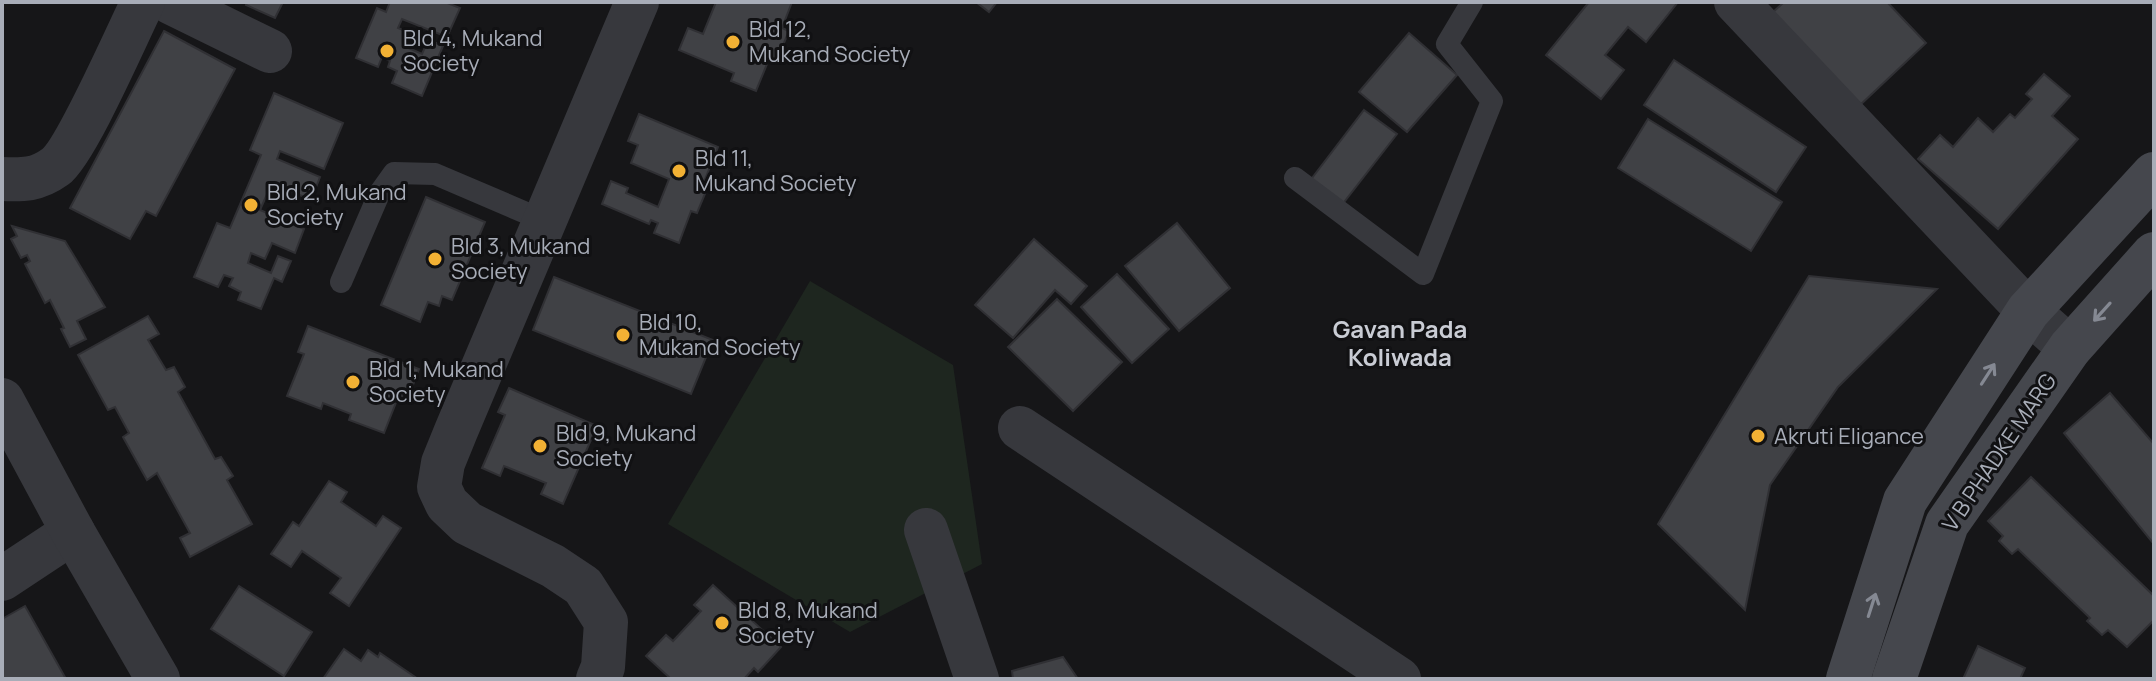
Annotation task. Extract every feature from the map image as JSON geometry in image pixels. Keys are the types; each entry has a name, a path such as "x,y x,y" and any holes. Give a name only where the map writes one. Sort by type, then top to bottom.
{"main road":[{"path":"1848,679 1905,501 2028,311 2154,174"},
{"name":"V B PHADKE MARG","path":"1894,679 1947,524 2070,348 2154,254"}],"street":[{"path":"2,179 30,180 58,166 76,138 143,2"},
{"path":"170,2 270,51"},
{"path":"598,679 603,667 606,622 583,586 542,560 467,523 447,504 439,487 451,442 637,2"},
{"path":"1736,2 2028,311 2070,348"},
{"path":"2,400 73,532 158,679"},
{"path":"1020,428 1399,679"},
{"path":"926,530 977,679"},
{"path":"2,579 73,532"}],"lane":[{"path":"1295,178 1423,274 1492,101 1447,44 1472,2"},
{"path":"341,282 379,194 394,173 435,174 545,221"}],"shaded area":[{"path":"810,281 953,365 982,564 850,632 668,524"}],"building":[{"path":"247,2 283,2 275,18 246,5"},
{"name":"Bld 4, Mukand Society","path":"390,2 445,2 460,8 447,37 402,19 398,28 410,33 404,46 422,54 426,45 431,47 434,42 443,46 422,96 392,83 397,71 388,67 390,61 382,57 378,67 356,58 377,8 386,12"},
{"name":"Bld 12, Mukand Society","path":"716,2 792,2 782,28 789,31 776,62 769,59 756,91 731,81 734,73 679,50 688,28 703,34"},
{"path":"976,2 997,2 989,12"},
{"path":"1589,2 1678,2 1646,42 1628,27 1605,55 1624,70 1601,99 1546,55"},
{"path":"1784,2 1887,2 1926,43 1859,106 1771,14"},
{"path":"164,31 235,69 156,216 146,211 130,239 70,208"},
{"path":"1409,33 1457,75 1407,132 1359,92"},
{"path":"1674,60 1806,147 1776,192 1644,105"},
{"path":"2044,74 2070,96 2052,116 2078,139 1998,229 1918,159 1940,135 1953,147 1978,118 1993,132 2010,114 2015,118 2032,99 2026,94"},
{"name":"Bld 2, Mukand Society","path":"274,93 343,123 324,169 280,151 277,159 320,177 311,200 272,183 260,210 304,229 295,253 272,243 265,259 251,253 248,263 271,273 278,256 291,261 282,282 274,278 261,309 238,300 241,292 229,286 233,278 224,275 218,287 194,277 217,223 230,228 261,155 250,150"},
{"path":"1364,110 1397,134 1341,206 1309,182"},
{"name":"Bld 11, Mukand Society","path":"639,114 718,147 704,182 709,184 697,213 691,211 679,243 654,233 658,223 651,220 649,224 602,204 611,181 628,188 626,193 658,207 669,179 631,163 638,145 628,141"},
{"path":"1648,119 1782,202 1751,251 1618,168"},
{"name":"Bld 3, Mukand Society","path":"426,197 485,222 452,300 442,296 439,306 428,302 420,322 381,305"},
{"path":"1177,223 1230,288 1179,331 1125,266"},
{"path":"12,226 65,241 105,307 77,321 86,339 70,347 50,300 45,303 25,264 30,261 27,255 21,258 11,239 17,236"},
{"path":"1034,239 1087,286 1071,304 1055,290 1013,338 975,305"},
{"path":"1117,274 1169,329 1132,363 1081,307"},
{"name":"Akruti Eligance","path":"1809,276 1937,289 1838,387 1770,485 1745,610 1658,524"},
{"name":"Bld 10, Mukand Society","path":"554,277 713,340 691,394 533,330"},
{"path":"1057,299 1122,362 1073,411 1008,347"},
{"path":"148,316 159,334 148,340 166,370 174,367 185,387 178,392 215,459 221,457 233,476 227,480 252,524 190,557 180,538 190,533 157,473 147,480 123,437 129,433 115,407 108,410 78,355"},
{"name":"Bld 1, Mukand Society","path":"308,326 419,369 408,398 399,395 384,433 349,420 351,414 323,403 321,409 287,396 304,354 298,352"},
{"name":"Bld 9, Mukand Society","path":"509,388 597,426 563,504 541,494 546,483 504,466 500,476 482,468 505,415 498,412"},
{"path":"2110,393 2154,444 2153,543 2064,433"},
{"path":"2031,477 2154,596 2154,620 2127,647 2108,630 2102,635 2087,621 2090,618 2018,549 2012,554 1999,541 2003,536 1988,521"},
{"path":"329,481 347,492 341,502 376,526 383,516 401,528 349,606 330,593 341,578 302,551 291,567 271,554 293,522 299,526"},
{"name":"Bld 8, Mukand Society","path":"713,585 781,647 758,672 754,668 744,679 671,679 646,656 666,635 673,641 701,611 694,605"},
{"path":"239,586 312,632 284,676 211,629"},
{"path":"25,606 66,679 2,679 2,619"},
{"path":"1978,646 2025,668 2020,679 1963,679"},
{"path":"344,649 361,661 368,650 378,657 380,653 418,679 323,679"},
{"path":"1063,657 1078,679 1013,679 1012,671"}],"place":[{"name":"Bld 12, Mukand Society","path":"733,42"},
{"name":"Bld 4, Mukand Society","path":"387,51"},
{"name":"Bld 11, Mukand Society","path":"679,171"},
{"name":"Bld 2, Mukand Society","path":"251,205"},
{"name":"Bld 3, Mukand Society","path":"435,259"},
{"name":"Bld 10, Mukand Society","path":"623,335"},
{"name":"Bld 1, Mukand Society","path":"353,382"},
{"name":"Akruti Eligance","path":"1758,436"},
{"name":"Bld 9, Mukand Society","path":"540,446"},
{"name":"Bld 8, Mukand Society","path":"722,623"}],"district":[{"name":"Gavan Pada Koliwada","path":"1400,344"}]}
